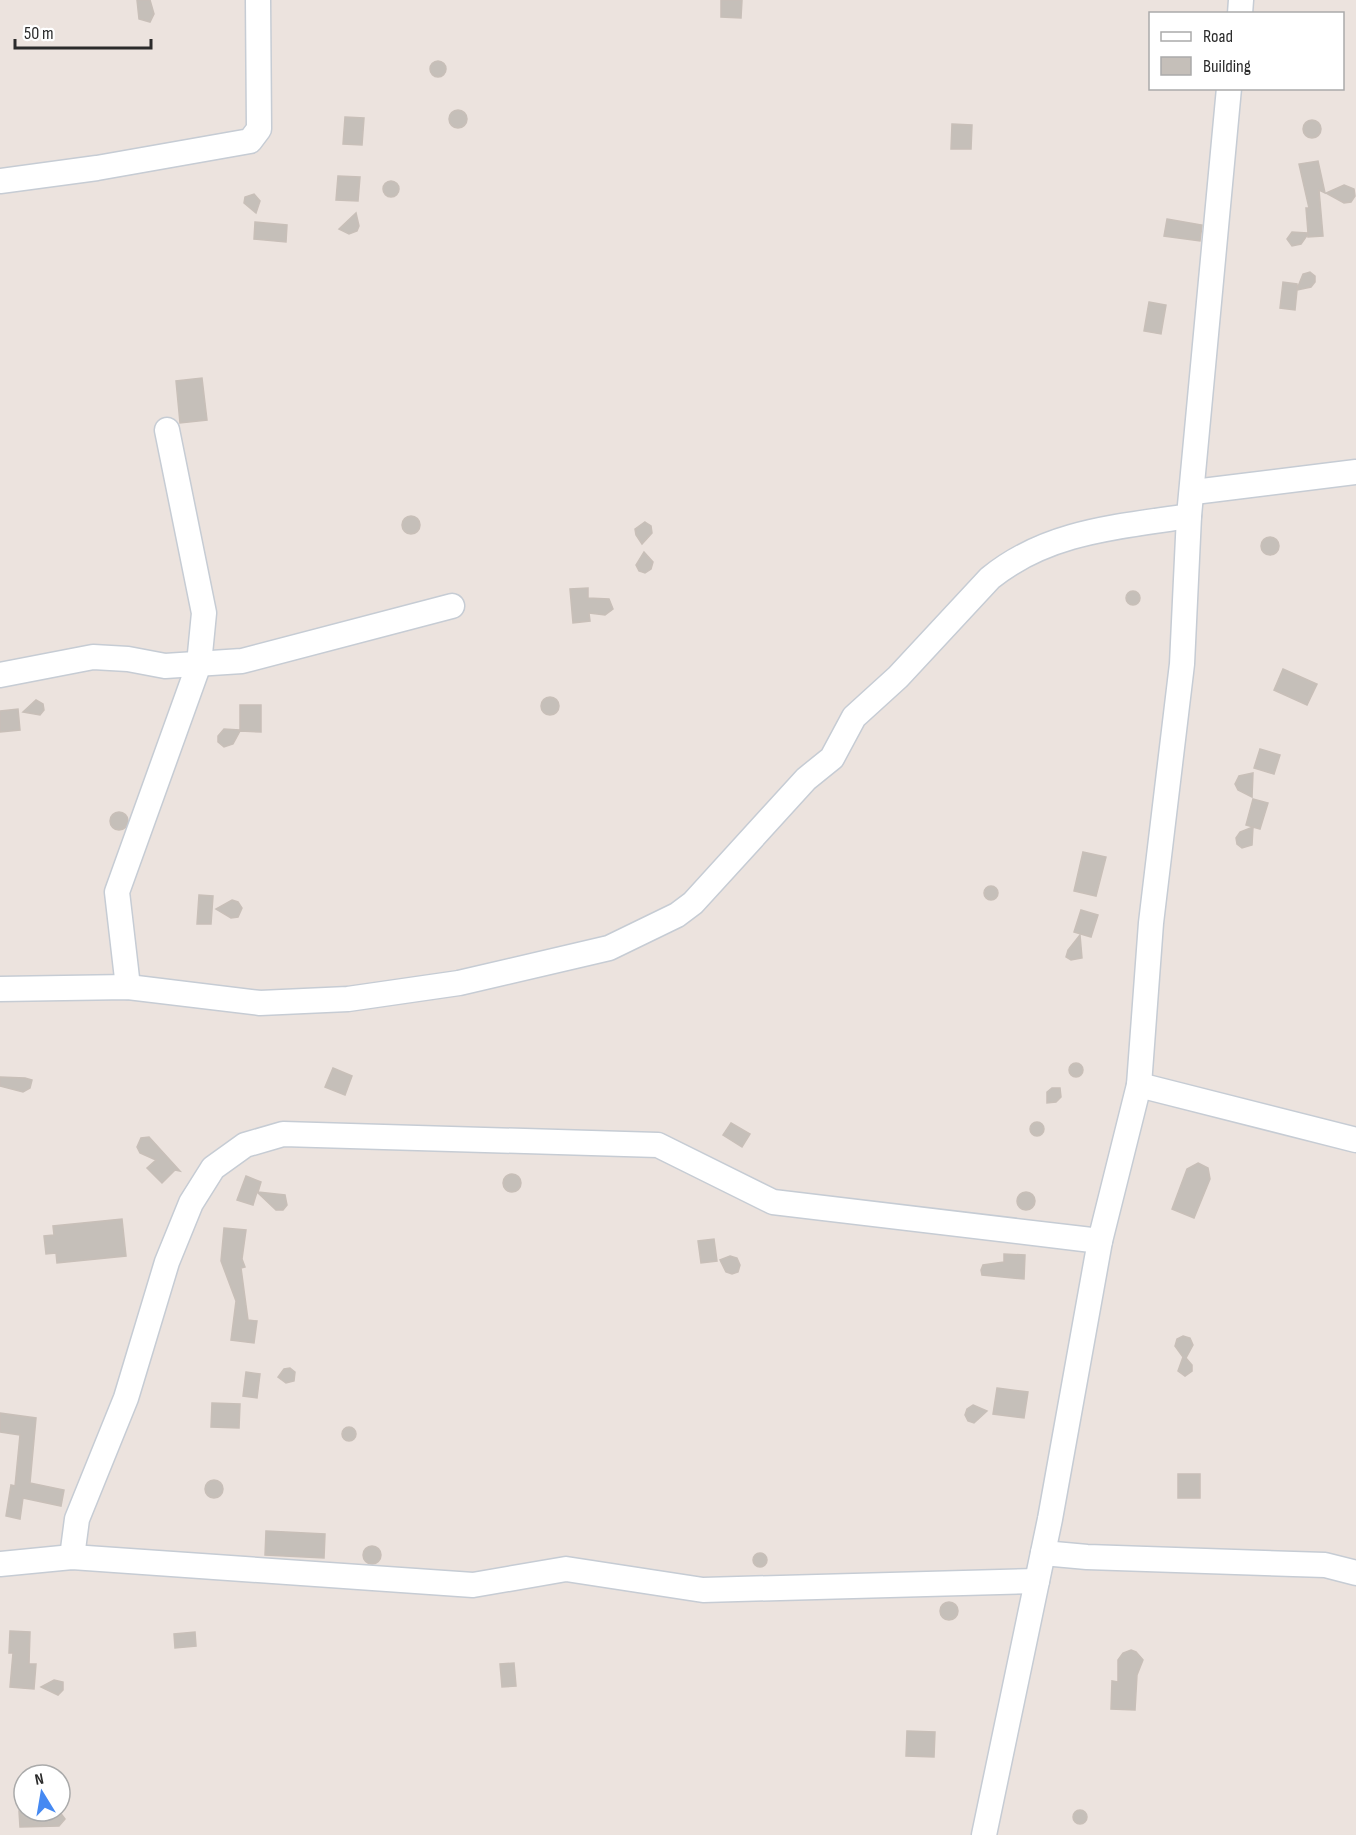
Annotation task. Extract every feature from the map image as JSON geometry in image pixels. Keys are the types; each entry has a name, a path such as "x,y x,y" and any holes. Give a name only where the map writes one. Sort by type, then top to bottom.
{"street":[{"path":"0,181 97,168 250,141 259,129 258,0"},
{"path":"984,1835 1043,1553 1100,1241 1139,1085 1151,923 1182,664 1190,516 1194,492 1229,90"},
{"path":"128,987 117,892 199,664 204,613 167,430"},
{"path":"1194,492 1356,472"},
{"path":"0,989 128,987 260,1003 348,999 459,983 609,948 677,915 693,903 806,779 832,758 842,735 854,717 898,677 990,578 1005,566 1043,545 1072,536 1190,516"},
{"path":"0,675 93,657 128,659 165,666 242,661 452,606"},
{"path":"1139,1085 1356,1140"},
{"path":"72,1557 77,1519 126,1398 167,1262 191,1203 213,1168 245,1145 283,1134 658,1145 773,1202 1100,1241"},
{"path":"1043,1553 1087,1557 1325,1565 1356,1573"},
{"path":"0,1564 72,1557 473,1585 566,1569 703,1590 1037,1581"}],"building":[{"path":"137,0 150,0 154,14 150,22 139,19"},
{"path":"721,0 742,0 741,18 721,17"},
{"path":"438,61 444,63 446,69 444,75 438,77 432,75 430,69 432,63"},
{"path":"454,110 462,110 467,115 465,126 454,128 449,123 449,115"},
{"path":"345,117 364,118 362,145 343,144"},
{"path":"1312,120 1318,123 1321,129 1318,135 1312,138 1306,135 1303,129 1306,123"},
{"path":"952,124 972,125 971,149 951,149"},
{"path":"1318,161 1325,193 1319,190 1323,236 1308,237 1308,234 1301,244 1292,246 1287,239 1292,232 1308,233 1306,208 1309,208 1299,164"},
{"path":"338,176 360,177 358,201 336,200"},
{"path":"388,181 394,181 399,189 397,195 388,197 383,192 383,186"},
{"path":"1344,185 1354,189 1355,196 1351,202 1344,203 1326,193"},
{"path":"254,194 260,201 256,213 244,203 245,197"},
{"path":"356,213 359,226 357,231 349,234 339,229"},
{"path":"1167,219 1202,225 1200,241 1164,236"},
{"path":"255,222 287,225 286,242 254,239"},
{"path":"1310,272 1315,276 1315,282 1311,287 1297,290 1295,310 1280,308 1283,282 1297,284 1297,289 1303,274"},
{"path":"1149,302 1166,305 1161,334 1144,331"},
{"path":"202,378 207,420 180,423 176,381"},
{"path":"411,516 417,519 420,525 417,531 411,534 405,531 402,525 405,519"},
{"path":"645,522 651,526 652,533 642,544 635,529"},
{"path":"1270,537 1276,540 1279,546 1276,552 1270,555 1264,552 1261,546 1264,540"},
{"path":"644,552 653,562 651,569 645,573 639,571 636,565"},
{"path":"588,588 588,598 609,599 613,609 605,615 589,613 590,621 573,623 570,589"},
{"path":"1130,591 1136,591 1140,598 1136,605 1130,605 1126,601 1126,595"},
{"path":"1283,669 1317,684 1307,705 1274,690"},
{"path":"550,697 556,700 559,706 556,712 550,715 544,712 541,706 544,700"},
{"path":"36,700 43,704 44,710 40,715 23,712"},
{"path":"240,705 261,705 261,732 240,731 233,744 224,747 218,742 218,736 224,729 240,730"},
{"path":"18,709 20,730 0,732 0,711"},
{"path":"1260,749 1280,755 1274,774 1254,768"},
{"path":"1253,773 1252,797 1238,790 1235,784 1239,776"},
{"path":"1253,799 1268,803 1260,829 1246,825"},
{"path":"119,812 125,815 128,821 125,827 119,830 113,827 110,821 113,815"},
{"path":"1253,827 1252,845 1242,848 1237,844 1236,838 1240,832"},
{"path":"1083,852 1106,857 1096,896 1074,891"},
{"path":"988,886 994,886 998,893 994,900 988,900 984,896 984,890"},
{"path":"199,895 213,896 211,924 197,924"},
{"path":"232,900 238,902 242,908 238,917 231,918 216,909"},
{"path":"1081,910 1098,915 1091,937 1074,932"},
{"path":"1080,935 1082,958 1071,960 1066,957 1068,950"},
{"path":"1073,1063 1079,1063 1083,1070 1079,1077 1073,1077 1069,1073 1069,1067"},
{"path":"333,1068 352,1076 345,1095 325,1087"},
{"path":"0,1077 32,1080 30,1088 23,1092 0,1086"},
{"path":"1052,1088 1060,1088 1061,1097 1056,1102 1047,1103 1047,1092"},
{"path":"1034,1122 1040,1122 1044,1129 1040,1136 1034,1136 1030,1132 1030,1126"},
{"path":"731,1123 750,1134 742,1147 723,1135"},
{"path":"149,1137 180,1171 175,1170 162,1183 147,1168 156,1160 140,1153 137,1147 141,1138"},
{"path":"1198,1163 1208,1168 1210,1179 1194,1218 1172,1209 1187,1169"},
{"path":"512,1174 518,1177 521,1183 518,1189 512,1192 506,1189 503,1183 506,1177"},
{"path":"246,1176 261,1182 258,1192 285,1195 287,1205 283,1210 276,1210 257,1192 253,1205 237,1200"},
{"path":"1026,1192 1032,1195 1035,1201 1032,1207 1026,1210 1020,1207 1017,1201 1020,1195"},
{"path":"122,1219 126,1256 57,1263 56,1253 46,1254 44,1236 54,1235 53,1226"},
{"path":"224,1228 246,1230 242,1259 245,1267 241,1268 248,1320 257,1321 254,1343 231,1340 236,1301 221,1261"},
{"path":"714,1239 717,1261 701,1263 698,1241"},
{"path":"1004,1254 1025,1255 1024,1279 982,1275 983,1265 1004,1262"},
{"path":"730,1256 737,1258 740,1265 738,1272 732,1274 726,1272 720,1260"},
{"path":"1183,1336 1190,1338 1193,1345 1186,1358 1192,1365 1192,1371 1185,1376 1178,1371 1183,1357 1175,1346 1177,1339"},
{"path":"290,1368 295,1372 294,1381 286,1383 278,1377 284,1369"},
{"path":"246,1372 260,1374 257,1398 243,1396"},
{"path":"997,1388 1028,1392 1024,1418 993,1414"},
{"path":"212,1403 240,1404 239,1428 211,1427"},
{"path":"973,1405 987,1411 974,1423 968,1421 965,1415 967,1409"},
{"path":"0,1413 36,1418 30,1483 64,1490 61,1506 23,1498 20,1519 6,1516 11,1485 15,1486 20,1435 0,1432"},
{"path":"346,1427 352,1427 356,1434 352,1441 346,1441 342,1437 342,1431"},
{"path":"1178,1474 1200,1474 1200,1498 1178,1498"},
{"path":"214,1480 220,1483 223,1489 220,1495 214,1498 208,1495 205,1489 208,1483"},
{"path":"266,1531 325,1534 324,1558 265,1555"},
{"path":"372,1546 378,1549 381,1555 378,1561 372,1564 366,1561 363,1555 366,1549"},
{"path":"757,1553 763,1553 767,1560 763,1567 757,1567 753,1563 753,1557"},
{"path":"945,1602 953,1602 958,1607 956,1618 945,1620 940,1615 940,1607"},
{"path":"10,1631 30,1632 29,1664 36,1664 34,1689 10,1687 13,1653 9,1653"},
{"path":"195,1632 196,1646 175,1648 174,1634"},
{"path":"1131,1650 1143,1660 1137,1675 1135,1710 1111,1709 1112,1681 1118,1682 1118,1660 1123,1653"},
{"path":"514,1663 516,1686 502,1687 500,1664"},
{"path":"54,1680 63,1682 63,1690 58,1695 41,1687"},
{"path":"907,1731 935,1732 934,1757 906,1756"},
{"path":"1077,1810 1083,1810 1087,1817 1083,1824 1077,1824 1073,1820 1073,1814"},
{"path":"20,1823 62,1823 59,1826 20,1827"}]}
